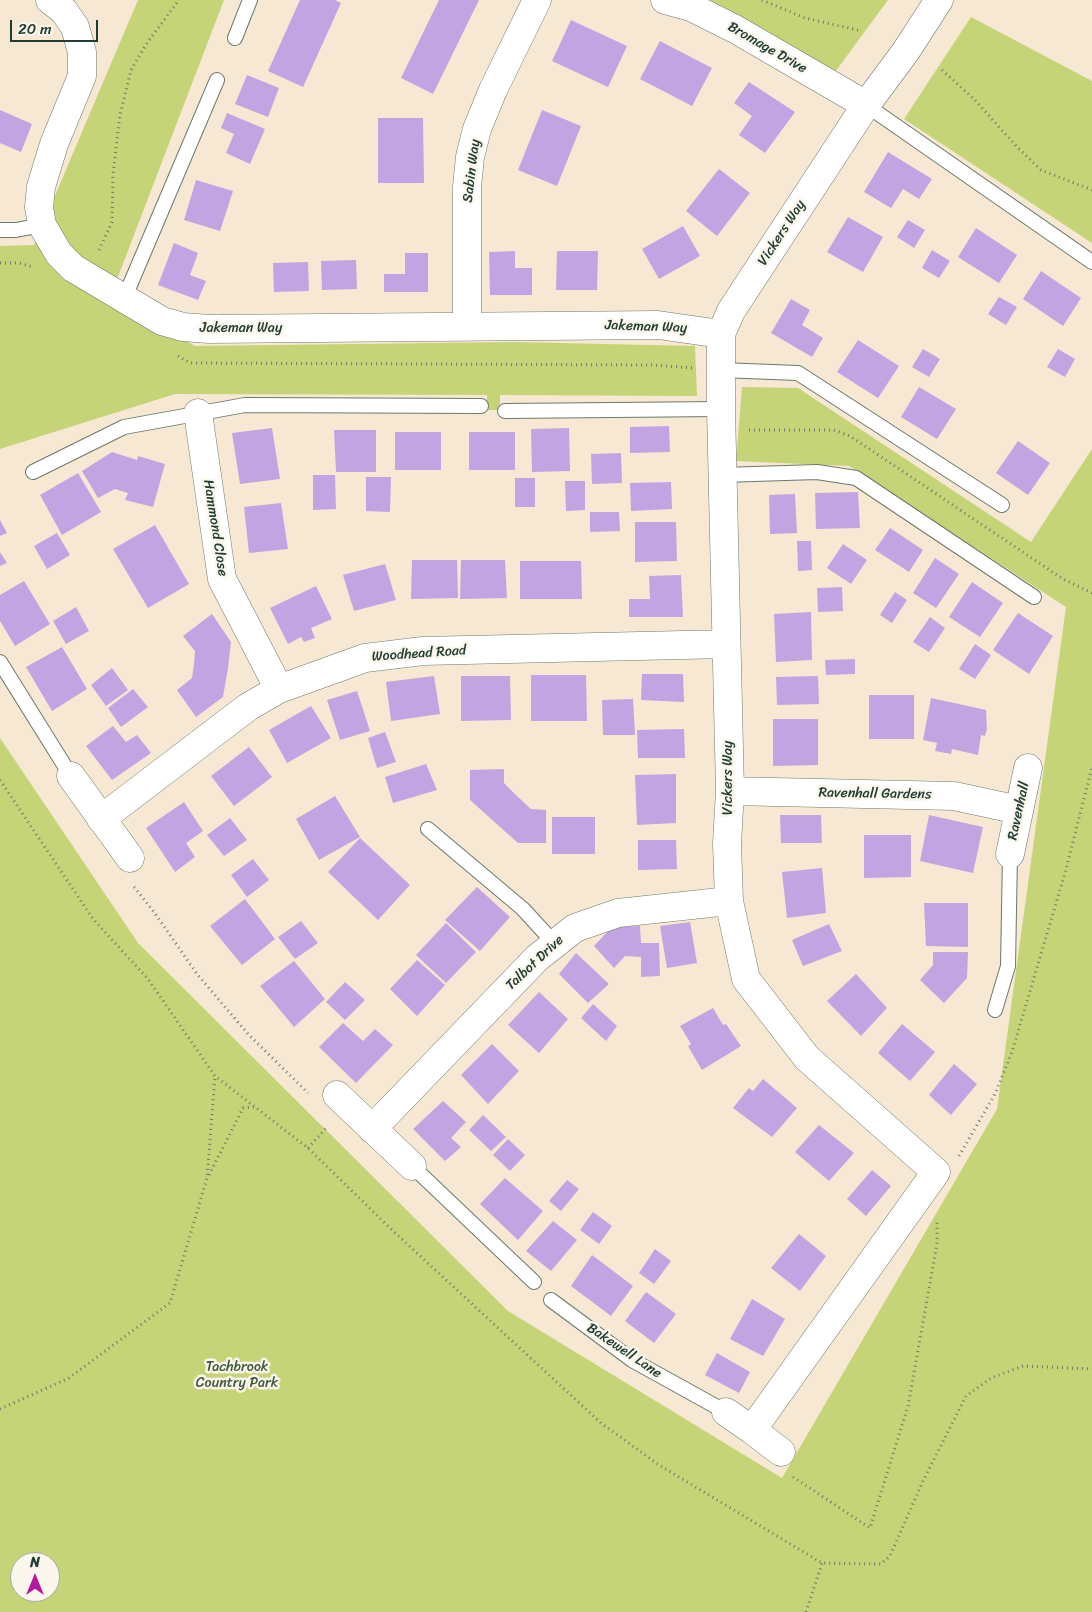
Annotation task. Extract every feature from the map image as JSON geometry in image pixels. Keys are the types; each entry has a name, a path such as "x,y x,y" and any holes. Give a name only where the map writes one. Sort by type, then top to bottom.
{"street":[{"name":"Jakeman Way","path":"50,0 64,11 75,27 82,52 82,76 54,144 41,188 42,225 59,254 87,277 162,321 183,327 209,329 467,325 658,325 721,334"},
{"name":"Sabin Way","path":"467,325 467,187 470,157 477,129 493,90 537,0"},
{"name":"Bromage Drive","path":"665,0 691,7 735,29 866,105"},
{"name":"Vickers Way","path":"752,1430 936,1172 807,1058 746,979 729,900 727,844 730,791 722,475 721,334 731,312 866,105 906,51 939,0"},
{"name":"Hammond Close","path":"198,414 222,579 279,689"},
{"name":"Woodhead Road","path":"101,818 248,707 279,689 365,658 423,651 726,644"},
{"name":"Ravenhall","path":"1010,854 1028,768"},
{"path":"71,776 101,818 130,870"},
{"name":"Ravenhall Gardens","path":"730,791 954,796 1019,810"},
{"name":"Talbot Drive","path":"372,1129 449,1047 537,958 575,928 618,913 729,900"},
{"path":"328,1104 372,1129 412,1166"},
{"path":"726,1412 752,1430 784,1463"}],"lane":[{"path":"235,38 250,0"},
{"path":"124,299 217,80"},
{"path":"866,105 1092,262"},
{"path":"0,230 16,230 42,225"},
{"path":"720,370 798,373 1002,505"},
{"path":"33,472 124,427 245,405 482,406"},
{"path":"504,411 721,409"},
{"path":"722,475 817,472 856,478 1034,597"},
{"path":"0,662 71,776"},
{"path":"428,829 523,909 554,944"},
{"path":"995,1010 1008,966 1010,854"},
{"path":"412,1166 534,1282"},
{"name":"Bakewell Lane","path":"551,1300 632,1360 726,1412"}],"path":[{"path":"87,277 112,222 112,174 120,115 131,70 147,42 178,0"},
{"path":"762,0 806,18 862,31"},
{"path":"942,70 974,99 1017,148 1041,170 1092,190"},
{"path":"173,354 190,363 652,365 720,370"},
{"path":"958,1158 995,1094 1012,1052 1064,873 1092,767"},
{"path":"130,870 154,912 197,974 241,1026 328,1104 308,1148"},
{"path":"207,1178 215,1076"},
{"path":"0,1409 69,1378 170,1303 207,1178 243,1108 255,1107"},
{"path":"784,1463 870,1528 908,1406 937,1244 937,1218"},
{"path":"806,1612 822,1563"}],"green space":[{"path":"138,0 224,0 111,295 195,346 514,342 695,346 697,396 500,395 500,410 487,410 487,395 175,394 0,449 0,246 34,245"},
{"path":"700,0 888,0 835,72"},
{"path":"971,17 1092,81 1092,243 904,119"},
{"name":"Tachbrook Country Park","path":"742,387 798,388 1031,542 1092,449 1092,1612 0,1612 0,738 138,943 508,1311 782,1478 997,1109 1066,607 849,466 736,461"}],"building":[{"path":"300,0 335,0 341,3 303,87 268,71"},
{"path":"439,0 479,0 433,94 401,78"},
{"path":"571,20 627,46 608,87 552,61"},
{"path":"660,41 712,68 692,106 640,79"},
{"path":"247,75 279,88 268,117 235,104"},
{"path":"749,82 795,112 765,153 739,135 752,116 734,103"},
{"path":"0,110 32,124 21,152 0,143"},
{"path":"542,110 581,126 557,186 518,170"},
{"path":"227,113 265,129 250,164 226,153 234,134 221,128"},
{"path":"378,118 423,118 424,183 378,183"},
{"path":"888,152 932,179 919,199 903,189 891,208 864,192"},
{"path":"719,169 750,193 717,236 686,211"},
{"path":"196,180 233,191 220,231 184,220"},
{"path":"848,217 883,237 863,272 827,252"},
{"path":"908,220 925,230 914,248 897,237"},
{"path":"683,226 700,256 659,279 642,249"},
{"path":"976,228 1017,255 999,283 958,257"},
{"path":"174,243 198,253 190,275 206,281 198,300 158,285"},
{"path":"932,250 950,261 939,278 922,268"},
{"path":"515,251 515,268 532,268 532,295 490,295 489,252"},
{"path":"557,251 598,251 597,290 556,290"},
{"path":"405,253 428,253 428,292 384,292 384,274 405,274"},
{"path":"356,260 357,289 322,290 321,261"},
{"path":"308,262 309,291 274,292 273,263"},
{"path":"1041,271 1081,298 1063,326 1023,299"},
{"path":"999,297 1017,307 1006,325 988,314"},
{"path":"791,299 810,310 802,325 823,338 812,357 771,333"},
{"path":"858,340 899,366 878,398 837,372"},
{"path":"923,349 940,359 929,377 912,367"},
{"path":"1058,349 1075,359 1065,377 1047,367"},
{"path":"919,387 956,409 937,439 901,417"},
{"path":"669,426 670,452 630,453 630,427"},
{"path":"272,428 280,479 240,484 232,433"},
{"path":"569,428 570,471 532,472 531,429"},
{"path":"334,430 376,430 376,472 336,472"},
{"path":"395,432 441,432 441,470 395,470"},
{"path":"469,432 515,432 515,470 469,470"},
{"path":"1018,441 1050,463 1028,495 996,473"},
{"path":"112,452 137,460 138,456 165,464 153,507 125,500 128,493 115,489 98,498 82,471"},
{"path":"621,453 622,483 592,484 591,454"},
{"path":"78,473 101,512 62,535 40,495"},
{"path":"313,475 335,475 336,509 313,510"},
{"path":"366,477 391,477 390,512 366,511"},
{"path":"515,478 535,478 535,507 515,507"},
{"path":"565,481 585,481 585,510 566,511"},
{"path":"671,482 672,509 631,511 630,483"},
{"path":"858,492 860,528 816,529 815,493"},
{"path":"795,494 797,533 770,534 769,495"},
{"path":"281,503 288,549 249,553 244,507"},
{"path":"590,512 619,512 620,531 590,532"},
{"path":"0,520 7,533 0,536"},
{"path":"635,522 676,522 677,561 635,562"},
{"path":"155,525 189,584 148,608 113,549"},
{"path":"890,528 923,550 909,572 875,550"},
{"path":"57,533 70,555 47,569 34,546"},
{"path":"797,541 811,541 812,570 798,571"},
{"path":"843,544 867,560 851,584 827,568"},
{"path":"0,552 7,563 0,566"},
{"path":"935,558 959,574 936,608 913,593"},
{"path":"412,560 457,560 458,598 411,599"},
{"path":"461,560 505,560 507,598 460,599"},
{"path":"520,561 581,561 582,599 520,599"},
{"path":"385,564 396,600 354,611 343,575"},
{"path":"681,575 683,617 629,617 629,599 650,599 649,576"},
{"path":"24,581 50,624 15,646 0,621 0,595"},
{"path":"972,582 1003,603 980,637 949,617"},
{"path":"316,586 332,619 311,628 315,638 304,642 301,637 288,644 270,608"},
{"path":"842,587 843,611 818,612 817,588"},
{"path":"895,592 907,600 892,623 880,615"},
{"path":"76,607 89,631 66,644 53,621"},
{"path":"811,612 812,660 776,662 774,614"},
{"path":"1018,613 1053,636 1029,674 993,650"},
{"path":"212,614 231,642 228,668 223,697 196,717 177,690 192,678 194,664 195,651 183,636"},
{"path":"930,617 945,628 929,652 913,642"},
{"path":"975,644 991,655 975,679 959,669"},
{"path":"62,647 87,689 52,711 26,667"},
{"path":"855,659 855,674 826,675 825,660"},
{"path":"112,668 128,690 106,706 91,685"},
{"path":"642,674 683,674 684,702 641,700"},
{"path":"531,675 586,675 587,721 531,721"},
{"path":"434,676 440,714 391,721 386,682"},
{"path":"461,676 510,676 511,720 461,721"},
{"path":"818,676 819,704 777,705 776,677"},
{"path":"133,689 148,707 121,727 108,708"},
{"path":"357,691 370,731 340,740 327,700"},
{"path":"869,695 914,695 914,739 869,739"},
{"path":"931,698 986,710 987,729 985,736 981,735 978,755 952,749 951,754 935,751 937,743 923,740"},
{"path":"633,699 635,735 603,735 602,700"},
{"path":"311,706 331,738 287,763 269,730"},
{"path":"773,719 818,719 818,765 773,766"},
{"path":"113,726 126,742 137,735 151,753 112,780 86,746"},
{"path":"684,729 685,758 638,758 637,730"},
{"path":"385,732 396,762 377,768 368,738"},
{"path":"249,747 272,777 234,806 211,776"},
{"path":"426,764 437,790 393,803 385,777"},
{"path":"504,769 504,783 517,796 531,809 546,810 546,843 518,843 470,800 470,770"},
{"path":"676,774 676,823 637,825 635,775"},
{"path":"335,796 360,837 319,860 296,819"},
{"path":"184,802 203,831 186,843 195,857 175,872 146,828"},
{"path":"780,815 821,815 822,843 781,843"},
{"path":"929,815 983,827 973,873 920,861"},
{"path":"552,817 595,817 595,854 552,854"},
{"path":"230,818 247,840 224,856 207,835"},
{"path":"864,835 911,835 911,877 864,878"},
{"path":"360,838 410,885 378,920 328,872"},
{"path":"638,840 676,840 677,869 638,870"},
{"path":"253,859 269,880 247,897 231,875"},
{"path":"822,868 826,913 787,918 782,872"},
{"path":"477,887 510,917 480,951 445,920"},
{"path":"245,899 275,939 242,965 210,926"},
{"path":"924,903 968,903 968,947 926,946"},
{"path":"301,921 318,943 295,959 278,937"},
{"path":"690,922 697,963 667,968 660,926"},
{"path":"446,923 476,952 446,983 416,955"},
{"path":"829,924 842,951 803,966 792,940"},
{"path":"640,926 641,943 659,943 660,976 641,977 641,957 625,956 614,968 594,946 612,927"},
{"path":"933,952 968,952 967,978 944,1003 920,980 933,965"},
{"path":"576,953 609,984 588,1003 559,974"},
{"path":"417,960 445,985 417,1016 390,989"},
{"path":"294,961 325,999 294,1027 260,986"},
{"path":"856,974 887,1008 861,1036 827,1001"},
{"path":"345,982 365,1000 345,1020 326,1002"},
{"path":"539,992 568,1019 539,1053 508,1025"},
{"path":"593,1004 617,1026 606,1041 581,1018"},
{"path":"713,1008 723,1025 726,1024 741,1046 702,1070 688,1046 691,1044 680,1026"},
{"path":"343,1023 363,1041 375,1029 393,1045 356,1083 319,1047"},
{"path":"902,1024 935,1052 910,1081 878,1053"},
{"path":"492,1044 519,1071 488,1104 461,1075"},
{"path":"954,1064 977,1084 951,1115 929,1095"},
{"path":"763,1079 797,1108 772,1137 733,1108 749,1088 753,1091"},
{"path":"443,1101 466,1122 451,1138 461,1147 445,1161 413,1129"},
{"path":"483,1115 506,1137 491,1151 469,1130"},
{"path":"819,1125 854,1153 829,1181 795,1152"},
{"path":"508,1139 525,1155 510,1171 493,1155"},
{"path":"872,1170 891,1186 866,1216 847,1199"},
{"path":"505,1178 543,1211 518,1240 480,1204"},
{"path":"567,1180 579,1189 561,1211 549,1201"},
{"path":"593,1212 612,1226 599,1244 580,1230"},
{"path":"553,1221 577,1240 551,1271 526,1251"},
{"path":"799,1234 826,1256 800,1291 771,1268"},
{"path":"655,1249 671,1261 654,1284 639,1273"},
{"path":"592,1255 633,1286 611,1316 571,1286"},
{"path":"646,1292 676,1314 654,1343 625,1321"},
{"path":"752,1299 785,1319 763,1356 730,1339"},
{"path":"717,1353 750,1372 739,1393 705,1375"}]}
